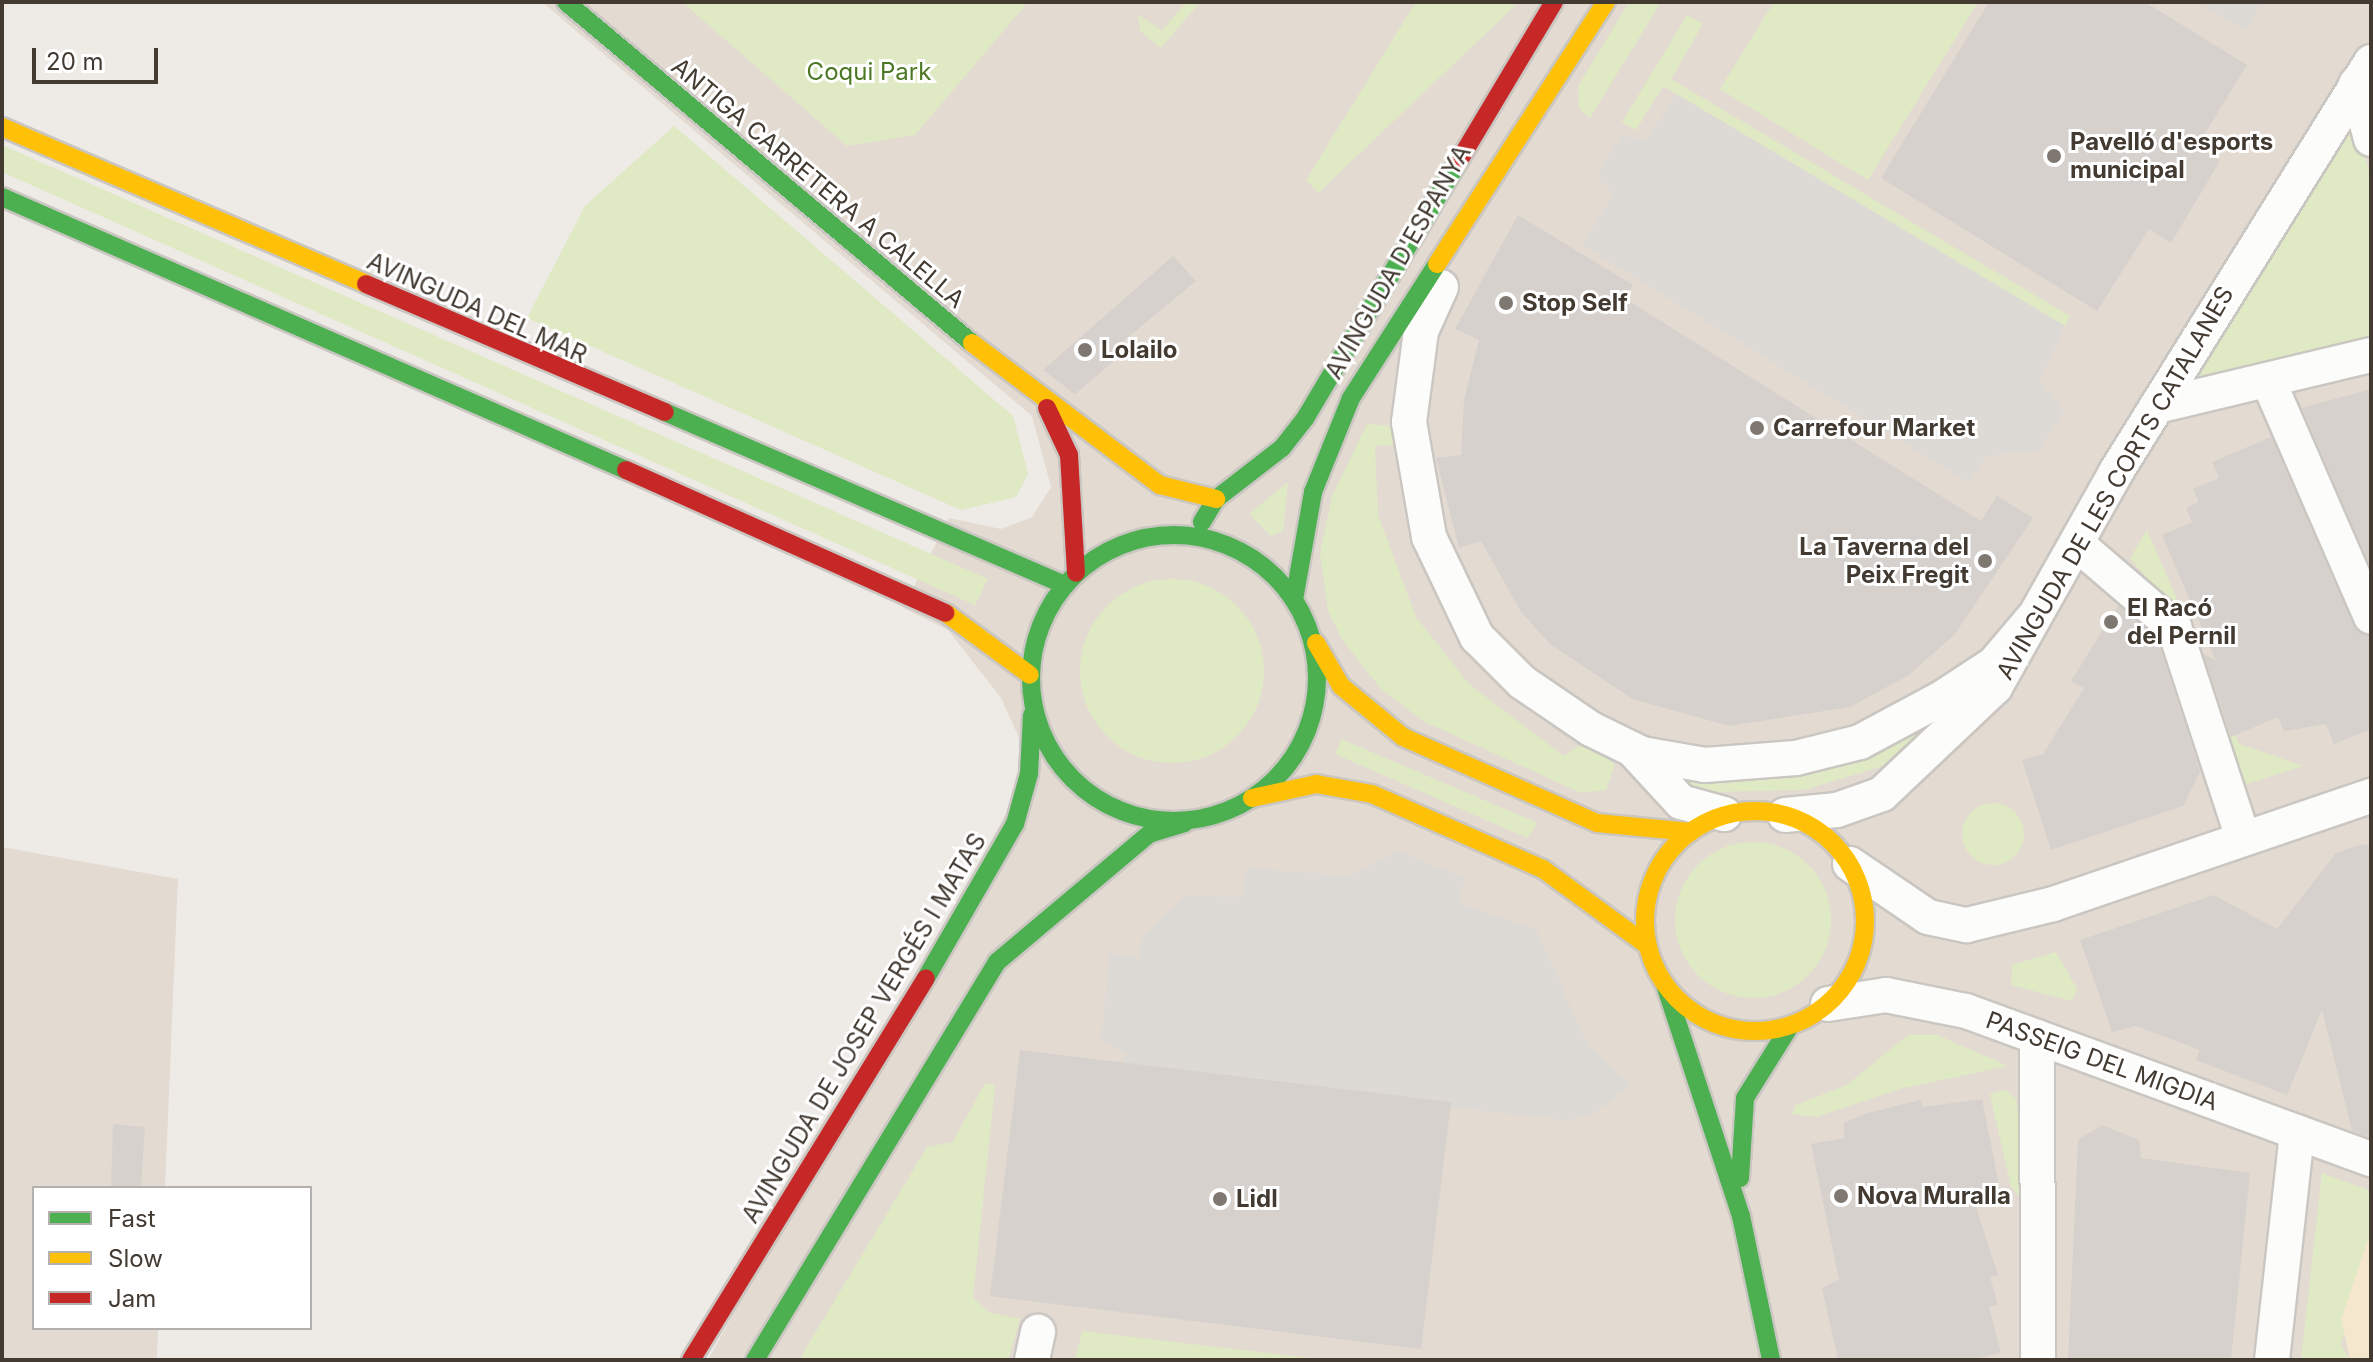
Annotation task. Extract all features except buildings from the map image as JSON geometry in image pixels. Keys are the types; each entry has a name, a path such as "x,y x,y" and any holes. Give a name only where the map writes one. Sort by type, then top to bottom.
{"street":[{"name":"ANTIGA CARRETERA A CALELLA","path":"566,2 1040,400 1160,485"},
{"name":"AVINGUDA D'ESPANYA","path":"1188,536 1216,499 1282,448 1306,417 1554,2"},
{"name":"AVINGUDA D'ESPANYA","path":"1294,600 1304,523 1331,440 1408,305 1471,218 1606,2"},
{"path":"2363,73 2371,139"},
{"name":"AVINGUDA DE LES CORTS CATALANES","path":"1785,815 1837,810 1882,794 1924,761 1995,687 2157,406 2363,73"},
{"name":"AVINGUDA DEL MAR","path":"2,127 933,533 1070,579"},
{"path":"2,197 911,594 968,625 1030,675"},
{"name":"AVINGUDA D'ESPANYA","path":"1471,218 1414,365 1409,422 1429,537 1477,637 1522,682 1633,750 1681,802 1724,814"},
{"path":"2157,406 2371,355"},
{"path":"2268,380 2371,617"},
{"name":"ANTIGA CARRETERA A CALELLA","path":"1040,400 1060,424 1069,455 1070,579"},
{"path":"1160,485 1216,499"},
{"path":"1160,485 1188,536"},
{"path":"1200,818 1142,817 1089,794 1050,750 1033,705 1030,675 1037,636 1070,579 1122,545 1188,536 1250,557 1294,600 1341,686 1403,737 1597,823 1691,832"},
{"path":"2077,544 2174,627 2243,838"},
{"name":"AVINGUDA D'ESPANYA","path":"1633,750 1705,765 1796,758 1860,742 1994,664 2032,619"},
{"path":"1250,799 1287,765 1311,720 1317,673 1308,630"},
{"name":"AVINGUDA DE JOSEP VERGÉS I MATAS","path":"691,1360 1015,824 1029,774 1033,705"},
{"path":"755,1360 997,962 1149,834 1250,799 1316,784 1372,794 1543,869 1647,945"},
{"path":"1771,1360 1741,1216 1666,988 1647,945 1650,886 1658,866 1691,832 1724,814 1785,815 1821,833 1850,864 1928,917 1967,925 2371,796"},
{"path":"1741,1216 1745,1098 1790,1026 1828,1004 1852,974 1864,938 1864,900 1850,864"},
{"path":"1666,988 1691,1012 1722,1027 1790,1026"},
{"name":"PASSEIG DEL MIGDIA","path":"1828,1004 1886,995 1966,1011 2371,1159"},
{"path":"2037,1037 2038,1360"},
{"path":"2272,1360 2297,1132"}],"shaded area":[{"path":"542,2 2371,2 2371,1360 708,1360 1032,766 1001,698 948,630 903,608 949,518 1001,529 1032,517 1051,487 1032,416"},
{"path":"2198,2 2263,2 2245,31"},
{"path":"1676,94 2065,326 2039,380 2064,411 2038,451 1987,456 1969,483 1582,245 1613,194 1597,175 1621,136 1648,139"},
{"path":"2,847 178,879 165,1186 32,1186 32,1330 158,1330 157,1360 2,1360"},
{"path":"1398,851 1464,878 1460,903 1537,930 1587,1044 1632,1085 1593,1114 1569,1120 1123,1073 1125,1054 1101,1039 1110,953 1139,957 1143,935 1186,896 1242,897 1247,868 1351,876"}],"green space":[{"name":"Coqui Park","path":"682,2 1028,2 915,135 847,146"},
{"path":"1186,2 1200,2 1161,48 1140,31 1138,14 1162,31"},
{"path":"1416,2 1519,2 1318,193 1306,180"},
{"path":"1629,2 1661,2 1590,118 1579,108 1578,86"},
{"path":"1774,2 1978,2 1868,180 1720,89"},
{"path":"1687,15 1703,24 1671,79 2070,316 2065,326 1663,86 1636,130 1622,122"},
{"path":"2354,112 2371,181 2371,345 2184,390"},
{"path":"674,126 1013,416 1028,474 1016,497 961,510 527,318 585,206"},
{"path":"2,145 988,579 975,605 2,172"},
{"path":"1367,424 1393,426 1394,445 1375,446 1378,515 1416,617 1469,684 1564,756 1580,745 1596,746 1615,765 1606,790 1581,793 1423,721 1381,689 1342,639 1328,611 1320,554 1332,496"},
{"path":"1288,482 1283,531 1271,536 1249,514"},
{"path":"2147,530 2239,744 2303,766 2241,786 2177,616 2130,558"},
{"path":"1172,579 1207,586 1237,606 1257,636 1264,671 1257,706 1237,736 1207,756 1172,763 1137,756 1107,736 1087,706 1080,671 1087,636 1107,606 1137,586"},
{"path":"1924,729 1906,759 1804,790 1708,792 1687,784 1678,771 1731,778 1815,772"},
{"path":"1341,739 1538,823 1527,838 1335,754"},
{"path":"1993,803 2015,812 2024,834 2015,856 1993,865 1971,856 1962,834 1971,812"},
{"path":"1753,842 1783,848 1808,865 1825,890 1831,920 1825,950 1808,975 1783,992 1753,998 1723,992 1698,975 1681,950 1675,920 1681,890 1698,865 1723,848"},
{"path":"2056,952 2077,989 2072,1001 2011,985 2012,965"},
{"path":"1908,1035 1937,1035 2008,1066 1899,1089 1816,1117 1792,1114 1796,1105 1847,1085"},
{"path":"985,1083 995,1085 973,1298 989,1312 1020,1319 1008,1360 799,1360 927,1147 953,1142"},
{"path":"2006,1090 2016,1099 2023,1144 2019,1196 2011,1187 1990,1094"},
{"path":"2322,1173 2371,1191 2371,1231 2341,1345 2350,1360 2301,1360"},
{"path":"1082,1331 1326,1360 1075,1360"}],"sand":[{"path":"2371,1231 2371,1360 2350,1360 2341,1319"}],"traffic: fast":[{"path":"566,2 972,343"},
{"path":"1202,522 1216,499 1282,448 1306,417 1460,159"},
{"path":"2,197 626,470"},
{"path":"1294,600 1313,492 1351,398 1437,264"},
{"path":"665,412 1065,585"},
{"path":"1174,535 1202,538 1229,546 1265,567 1285,587 1311,636 1317,678 1314,706 1306,733 1285,769 1265,789 1216,815 1174,821 1146,818 1119,810 1083,789 1063,769 1037,720 1031,678 1034,650 1042,623 1063,587 1083,567 1132,541 1174,535"},
{"path":"926,978 1015,824 1029,774 1032,715"},
{"path":"755,1360 997,962 1149,834 1184,823"},
{"path":"1666,988 1741,1216 1771,1360"},
{"path":"1740,1178 1745,1098 1790,1026"}],"traffic: slow":[{"path":"1437,264 1606,2"},
{"path":"2,127 366,284"},
{"path":"972,343 1160,485 1216,499"},
{"path":"946,613 1030,675"},
{"path":"1316,643 1341,686 1403,737 1597,823 1691,832"},
{"path":"1252,798 1316,784 1372,794 1543,869 1647,945"},
{"path":"1755,811 1797,819 1833,843 1857,879 1865,921 1857,963 1833,999 1797,1023 1755,1031 1713,1023 1677,999 1653,963 1645,921 1653,879 1677,843 1713,819 1755,811"}],"traffic: jam":[{"path":"1460,159 1554,2"},
{"path":"366,284 665,412"},
{"path":"1047,408 1069,455 1076,573"},
{"path":"626,470 946,613"},
{"path":"691,1360 926,978"}],"place":[{"name":"Pavelló d'esports municipal","path":"2054,156"},
{"name":"Stop Self","path":"1506,303"},
{"name":"Lolailo","path":"1085,350"},
{"name":"Carrefour Market","path":"1757,428"},
{"name":"La Taverna del Peix Fregit","path":"1985,561"},
{"name":"El Racó del Pernil","path":"2111,622"},
{"name":"Nova Muralla","path":"1841,1196"},
{"name":"Lidl","path":"1220,1199"}]}
